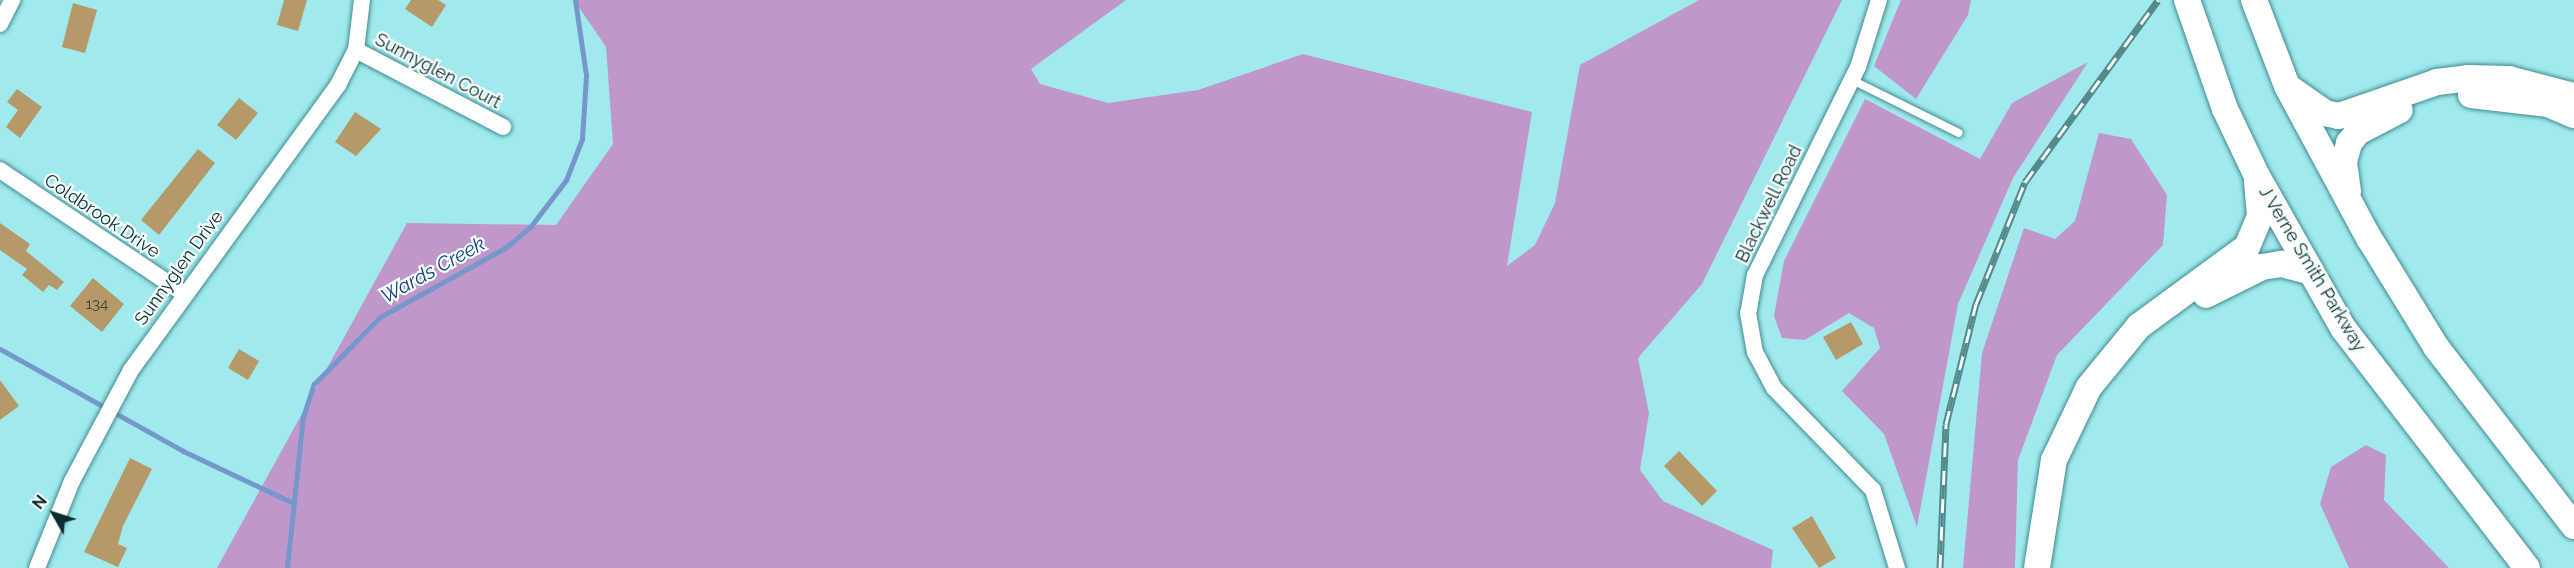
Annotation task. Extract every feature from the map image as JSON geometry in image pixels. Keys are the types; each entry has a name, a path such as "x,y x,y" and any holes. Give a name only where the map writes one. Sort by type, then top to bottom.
{"main road":[{"name":"J Verne Smith Parkway","path":"2187,0 2225,109 2257,176 2343,328 2494,532 2527,568"},
{"path":"2254,0 2268,44 2287,86 2349,200 2436,347 2574,526"},
{"path":"2287,86 2325,113 2339,116 2437,82 2468,78 2509,79 2574,96"},
{"path":"2349,200 2344,162 2349,143 2358,132 2390,113 2476,95 2548,104 2574,115"},
{"path":"2037,568 2046,495 2068,425 2101,370 2139,326 2253,240 2260,216 2257,176"},
{"path":"2056,568 2057,517 2075,450 2103,395 2133,354 2173,317 2232,280 2282,264 2311,272"}],"street":[{"path":"0,24 12,0"},
{"name":"Sunnyglen Drive","path":"37,568 100,424 183,293 311,125 356,50 363,0"},
{"name":"Blackwell Road","path":"1879,0 1870,40 1852,80 1755,275 1748,313 1755,352 1774,388 1873,489 1898,568"},
{"name":"Sunnyglen Court","path":"356,50 503,127"},
{"name":"Coldbrook Drive","path":"0,170 183,293"}],"lane":[{"path":"1852,80 1959,133"}],"shaded area":[{"path":"574,0 1126,0 1031,69 1040,84 1108,103 1198,90 1303,54 1532,112 1507,266 1535,245 1555,203 1580,65 1699,0 1842,0 1702,284 1638,358 1649,413 1640,470 1663,501 1773,550 1771,568 217,568 407,223 556,225 613,144 606,47"},
{"path":"1901,0 1971,0 1968,15 1916,99 1874,66"},
{"path":"2088,62 2013,178 1958,304 1917,527 1884,434 1842,391 1880,348 1874,328 1849,313 1805,340 1782,338 1774,316 1784,261 1865,99 1980,159 2012,103"},
{"path":"2099,133 2131,139 2167,195 2163,245 2057,355 2018,460 2015,568 1963,568 1982,353 2024,228 2055,239 2075,221"},
{"path":"2366,445 2386,455 2384,500 2449,568 2349,568 2320,504 2331,467"}],"building":[{"path":"284,0 307,0 298,31 277,25"},
{"path":"411,0 438,0 446,5 432,27 405,9"},
{"path":"73,3 97,10 85,53 62,47"},
{"path":"17,89 42,107 20,138 6,127 18,110 7,102"},
{"path":"239,98 258,113 236,140 217,125"},
{"path":"355,112 381,129 356,156 335,142"},
{"path":"198,149 215,163 159,235 141,220"},
{"path":"0,223 30,244 26,251 64,282 57,290 49,285 43,292 22,275 27,269 0,250"},
{"path":"93,278 124,304 102,332 70,306"},
{"path":"1851,322 1863,344 1836,360 1823,337"},
{"path":"239,349 259,361 248,380 228,368"},
{"path":"0,380 19,406 0,420"},
{"path":"1679,451 1717,491 1702,506 1664,466"},
{"path":"130,458 152,469 123,526 118,544 127,548 118,567 84,552"},
{"path":"1812,516 1836,558 1819,568 1792,528"}],"waterway":[{"name":"Wards Creek","path":"287,568 303,417 314,384 380,317 505,248 531,226 566,180 582,139 586,75 575,0"},
{"path":"0,349 183,451 291,502"}],"railway":[{"path":"1940,568 1946,424 1976,304 2025,182 2158,0"}]}
